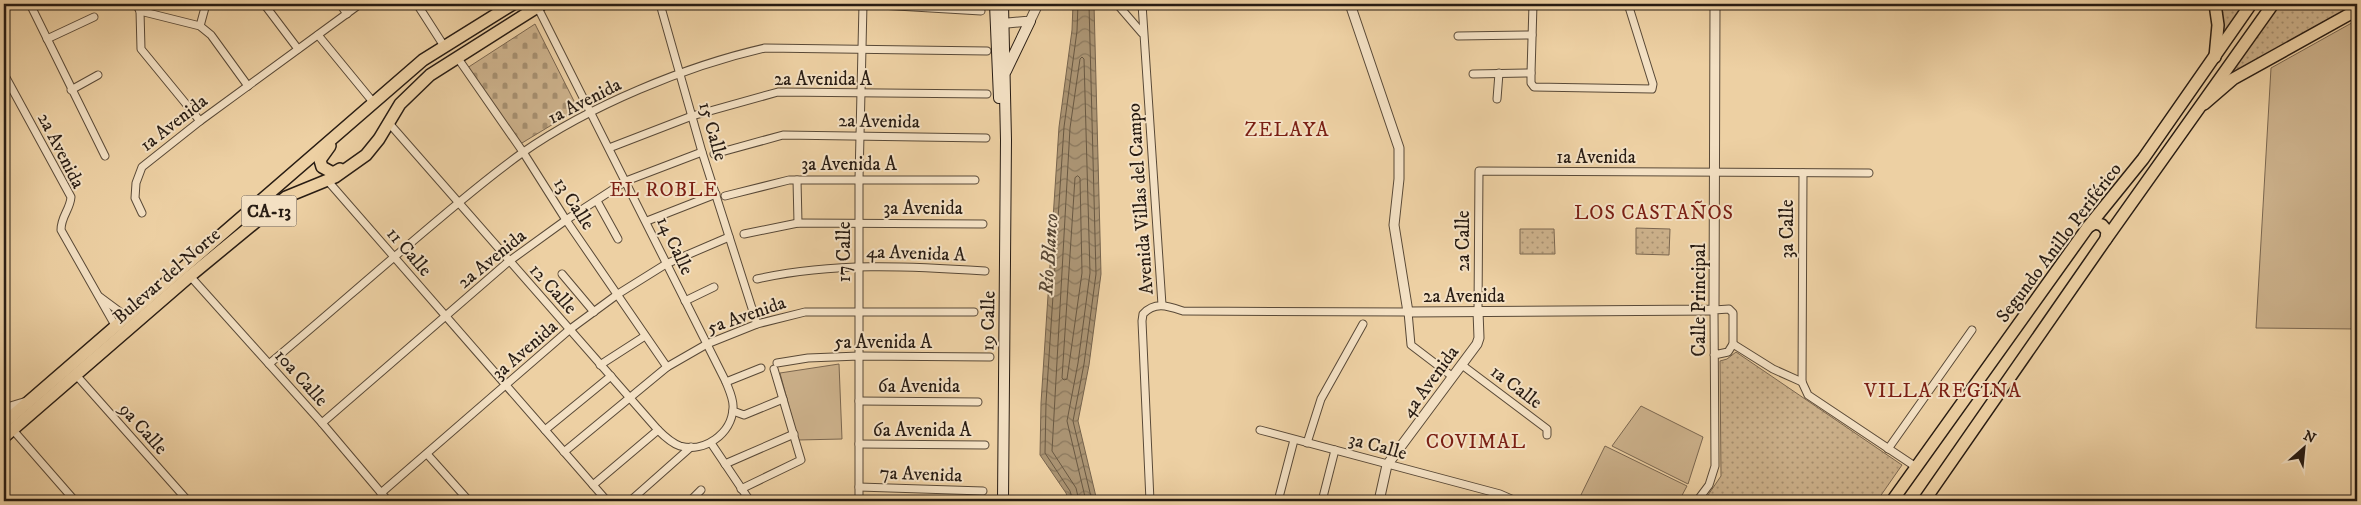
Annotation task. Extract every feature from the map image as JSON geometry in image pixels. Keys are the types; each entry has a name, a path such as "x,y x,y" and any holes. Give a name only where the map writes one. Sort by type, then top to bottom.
{"main road":[{"name":"Bulevar del Norte","path":"7,430 32,400 373,102 444,46 513,4"},
{"path":"430,75 417,83 394,105 363,151 333,173 324,170 320,160 322,155 356,119 438,53 518,4"},
{"name":"19 Calle","path":"995,4 1000,24 1005,74 1003,501"},
{"name":"19 Calle","path":"1003,4 1000,24 1000,109 1006,140"},
{"path":"2215,4 2218,25 2215,56"},
{"name":"Segundo Anillo Periférico","path":"1892,501 2088,227 2143,159 2251,4"},
{"name":"Segundo Anillo Periférico","path":"1924,501 2106,239 2204,104 2273,4"},
{"name":"Bulevar del Norte","path":"7,430 77,376 190,276 286,197 335,177 366,155 379,139 400,104 430,75 539,5"},
{"path":"2204,104 2233,79 2357,10"},
{"path":"1005,74 1030,21"},
{"path":"2088,227 2094,223 2102,225 2107,231 2106,239"}],"street":[{"path":"30,4 105,156"},
{"path":"136,4 140,11 141,49 200,121"},
{"path":"200,26 206,4"},
{"path":"264,4 298,49"},
{"path":"340,4 347,14"},
{"name":"1a Avenida","path":"142,213 136,198 136,183 142,167 200,121 360,4"},
{"path":"417,4 444,46"},
{"name":"15 Calle","path":"660,4 702,152 757,324"},
{"path":"762,5 863,4 981,11"},
{"name":"17 Calle","path":"859,501 859,179 863,4"},
{"path":"1000,24 1030,21 1038,4"},
{"name":"Avenida Villas del Campo","path":"1142,4 1144,21 1142,33 1150,103 1162,305 1148,309 1143,314 1142,321 1150,501"},
{"path":"1350,4 1399,148 1399,179 1394,225 1408,312 1411,345 1453,377"},
{"path":"1533,4 1531,83 1534,86 1540,88 1652,89 1654,84 1628,4"},
{"name":"Calle Principal","path":"1698,501 1708,485 1715,466 1713,173 1715,4"},
{"name":"14 Calle","path":"539,5 589,112 647,221 666,264 726,382 732,400 733,411"},
{"path":"1123,5 1142,33"},
{"path":"140,11 200,26 211,35 248,86"},
{"path":"47,39 94,17"},
{"path":"318,35 373,102"},
{"path":"1458,36 1532,35"},
{"name":"1a Avenida","path":"269,364 458,202 523,152 589,112 680,74 738,54 765,48 987,51"},
{"name":"13 Calle","path":"457,57 667,367"},
{"path":"1473,74 1531,73"},
{"name":"2a Avenida","path":"4,74 71,197 70,207 60,220 61,230 116,327"},
{"path":"71,90 98,74"},
{"path":"1497,99 1499,74"},
{"name":"2a Avenida A","path":"609,148 692,116 778,92 987,94"},
{"name":"12 Calle","path":"388,122 508,262 658,430 679,446 691,447"},
{"name":"2a Avenida","path":"714,154 783,134 986,138"},
{"name":"2a Avenida","path":"322,423 508,262 566,220 626,181 702,152"},
{"name":"1a Avenida","path":"1479,171 1869,173"},
{"name":"2a Calle","path":"1478,311 1479,171"},
{"name":"3a Calle","path":"1803,173 1803,386"},
{"name":"11 Calle","path":"327,180 607,501"},
{"name":"3a Avenida A","path":"725,196 789,180 975,180"},
{"path":"797,180 798,223"},
{"path":"647,221 716,194"},
{"path":"597,201 618,239"},
{"name":"3a Avenida","path":"744,234 798,223 983,224"},
{"name":"3a Avenida","path":"381,494 569,330 618,294 666,264 729,238"},
{"name":"4a Avenida A","path":"757,279 806,269 860,266 934,267 985,271"},
{"path":"562,274 594,312"},
{"name":"10a Calle","path":"190,276 322,423 388,501"},
{"path":"685,301 714,287"},
{"name":"2a Avenida","path":"96,294 127,317"},
{"name":"2a Avenida","path":"1162,305 1183,311 1408,312 1729,309 1733,313 1733,344"},
{"name":"4a Avenida","path":"1387,465 1453,377 1478,340 1478,311"},
{"name":"5a Avenida","path":"564,452 667,367 706,344 757,324 805,312 974,312"},
{"path":"1307,443 1321,399 1363,324"},
{"path":"1888,449 1972,330"},
{"path":"600,364 645,336"},
{"path":"1714,355 1728,352 1733,344 1803,386 1808,395 1916,467"},
{"name":"5a Avenida A","path":"783,399 776,366 808,358 859,356 990,357"},
{"name":"1a Calle","path":"1462,364 1547,429 1547,435"},
{"path":"726,382 761,368"},
{"name":"9a Calle","path":"77,376 188,501"},
{"path":"545,430 611,376"},
{"path":"630,501 691,447 712,443 724,429 733,411 744,415 783,399 802,457 799,462 741,489"},
{"path":"4,409 32,400"},
{"name":"6a Avenida","path":"859,401 978,402"},
{"path":"7,430 75,501"},
{"path":"592,484 658,430"},
{"name":"3a Calle","path":"1260,430 1500,494 1516,501"},
{"path":"725,464 794,434"},
{"path":"1278,501 1294,440"},
{"path":"712,443 750,501"},
{"name":"6a Avenida A","path":"859,444 985,446"},
{"path":"1322,501 1335,450"},
{"path":"427,454 469,501"},
{"path":"1379,501 1387,465"},
{"name":"7a Avenida","path":"859,487 983,491"},
{"path":"690,501 701,490"}],"green space":[{"path":"2218,4 2246,4 2218,45"},
{"path":"2276,4 2357,4 2357,8 2218,87"},
{"path":"2357,20 2357,329 2256,328 2271,68"},
{"path":"535,24 578,109 517,146 464,70"},
{"path":"1636,228 1670,229 1669,255 1636,254"},
{"path":"1520,229 1554,229 1555,254 1520,254"},
{"path":"1736,352 1902,465 1877,501 1704,501 1721,476 1720,361 1727,359"},
{"path":"839,364 842,439 798,440 780,373"},
{"path":"1641,406 1703,437 1688,484 1612,446"},
{"path":"1605,446 1687,486 1679,501 1578,501"}],"water":[{"path":"1073,4 1094,4 1101,274 1089,365 1078,421 1097,501 1069,501 1066,493 1040,455 1041,403 1059,127 1072,30"}],"district":[{"name":"ZELAYA","path":"1287,129"},
{"name":"EL ROBLE","path":"664,189"},
{"name":"LOS CASTAÑOS","path":"1654,212"},
{"name":"VILLA REGINA","path":"1943,390"},
{"name":"COVIMAL","path":"1476,441"}],"water label":[{"name":"Río Blanco","path":"1048,254"}]}
